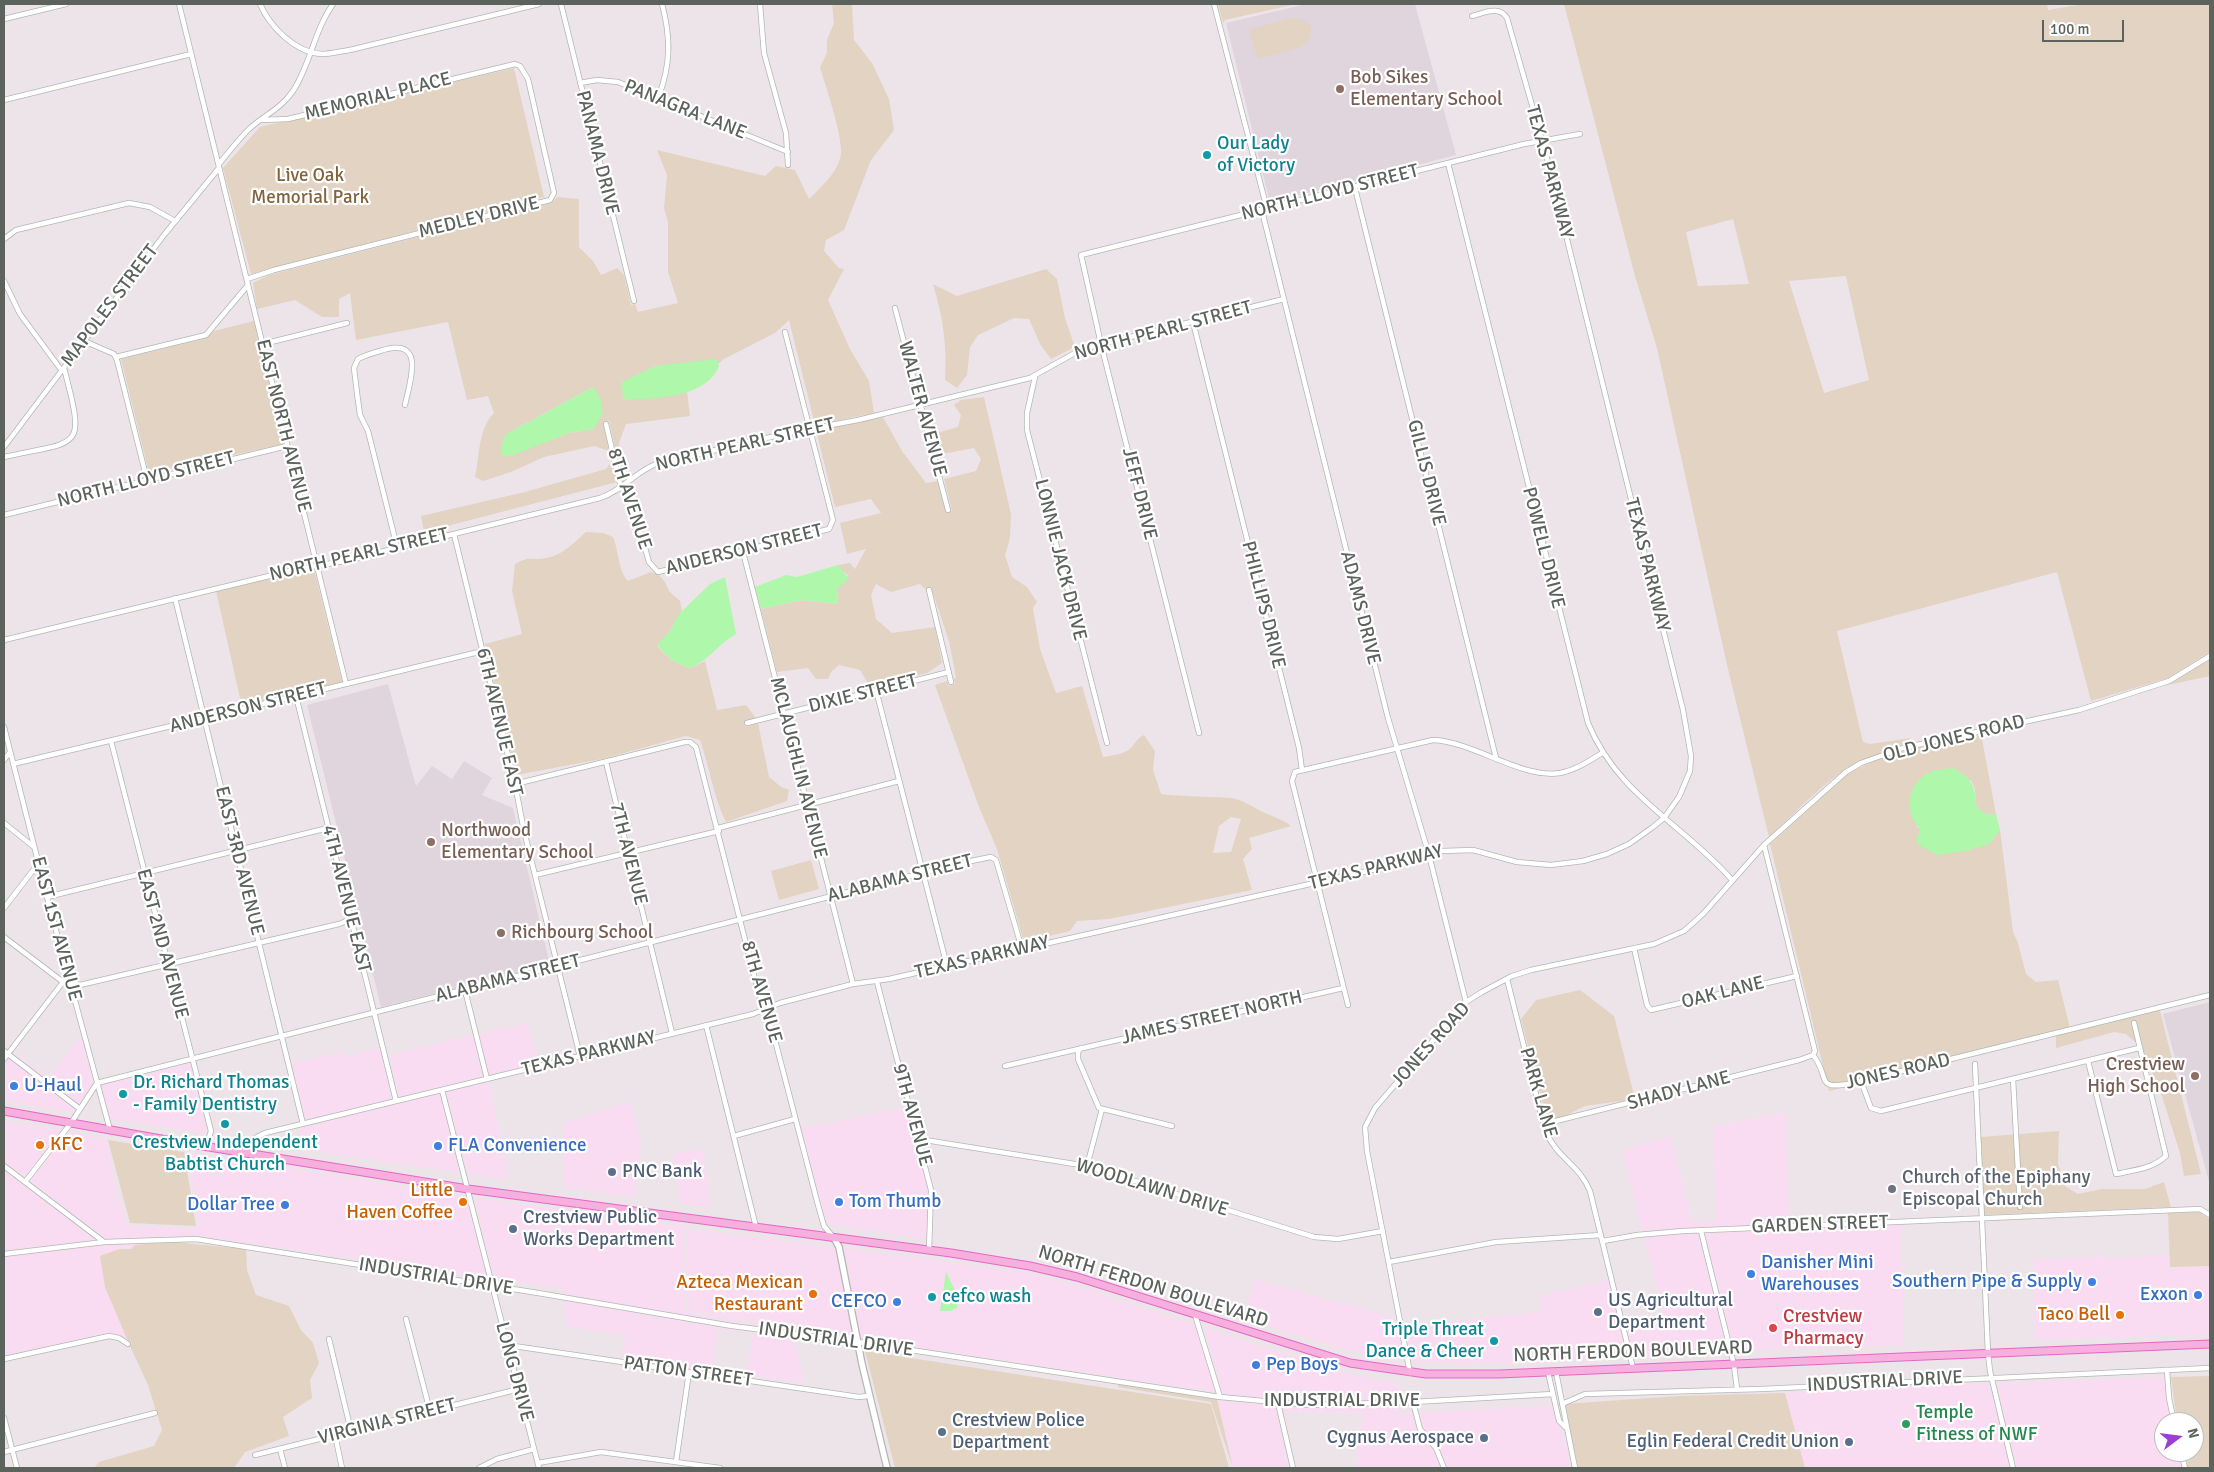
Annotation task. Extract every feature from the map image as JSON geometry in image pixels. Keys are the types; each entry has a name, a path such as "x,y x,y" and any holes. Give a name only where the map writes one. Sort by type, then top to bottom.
{"main road":[{"name":"NORTH FERDON BOULEVARD","path":"4,1111 206,1147 468,1189 929,1250 1049,1270 1099,1284 1331,1358 1410,1373 1458,1375 1552,1372 2210,1344"}],"street":[{"path":"4,19 66,4"},
{"name":"EAST NORTH AVENUE","path":"179,4 346,684"},
{"path":"260,4 269,21 278,31 312,52 327,54 539,4"},
{"name":"MAPOLES STREET","path":"4,447 175,221 248,130 291,94 307,65 324,19 333,4"},
{"name":"PANAMA DRIVE","path":"562,4 634,301"},
{"path":"658,98 667,75 670,48 662,4"},
{"path":"760,4 764,52 784,122 788,165"},
{"name":"ADAMS DRIVE","path":"1214,4 1284,299 1396,747 1429,855 1466,1002"},
{"name":"TEXAS PARKWAY","path":"244,1153 253,1139 302,1124 706,1025 853,984 877,982 1461,849 1480,851 1535,865 1569,864 1591,859 1629,844 1664,818 1685,786 1691,766 1690,737 1541,141 1507,18 1495,10 1472,16"},
{"path":"4,100 191,54"},
{"name":"MEDLEY DRIVE","path":"247,279 552,199 554,190 546,149 528,79 520,66 515,64 495,68"},
{"name":"MEMORIAL PLACE","path":"261,120 288,119 495,68"},
{"name":"PANAGRA LANE","path":"580,83 597,80 618,82 788,152"},
{"name":"NORTH LLOYD STREET","path":"1081,255 1355,188 1448,163 1541,141 1580,134"},
{"name":"POWELL DRIVE","path":"1448,163 1568,650 1588,723 1602,753 1626,784 1732,880"},
{"name":"GILLIS DRIVE","path":"1355,188 1496,758"},
{"path":"4,239 16,230 130,203 150,207 175,221"},
{"name":"JEFF DRIVE","path":"1081,255 1101,344 1199,733"},
{"path":"4,281 20,314 63,370 76,417 76,431 73,436 57,447 4,457"},
{"path":"84,342 116,357 206,335 248,285"},
{"name":"NORTH PEARL STREET","path":"4,640 600,498 612,494 643,470 656,464 858,420 1035,376 1076,352 1101,344 1284,299"},
{"name":"WALTER AVENUE","path":"895,308 948,510"},
{"name":"PHILLIPS DRIVE","path":"1193,322 1299,748 1302,770"},
{"path":"262,344 347,323"},
{"path":"785,332 810,429"},
{"path":"397,547 368,431 360,415 354,368 358,359 396,347 407,350 411,355 412,367 405,405"},
{"path":"116,357 124,382 147,480"},
{"name":"LONNIE JACK DRIVE","path":"1035,376 1027,413 1027,430 1107,743"},
{"name":"8TH AVENUE","path":"606,424 621,488 630,496 649,562 656,571"},
{"name":"ANDERSON STREET","path":"656,571 662,572 823,532 831,526 833,520 810,429"},
{"name":"NORTH LLOYD STREET","path":"4,515 287,446"},
{"name":"6TH AVENUE EAST","path":"454,534 580,1056"},
{"name":"MCLAUGHLIN AVENUE","path":"743,552 853,984"},
{"path":"929,590 951,682"},
{"name":"EAST 3RD AVENUE","path":"175,598 302,1124"},
{"name":"ANDERSON STREET","path":"13,764 483,651"},
{"name":"OLD JONES ROAD","path":"1732,880 1764,845 1846,772 1861,763 1903,748 2079,710 2169,681 2210,656"},
{"name":"DIXIE STREET","path":"747,723 949,672"},
{"path":"876,690 947,966"},
{"name":"4TH AVENUE EAST","path":"296,696 396,1101"},
{"name":"EAST 1ST AVENUE","path":"4,728 46,897 110,1130"},
{"path":"1348,1005 1292,782 1295,772 1420,741 1441,740 1456,742 1535,772 1548,774 1560,773 1578,767 1602,753"},
{"name":"EAST 2ND AVENUE","path":"111,741 211,1131 206,1147"},
{"name":"8TH AVENUE","path":"606,762 685,742 696,747 719,829 758,991 765,1009 796,1119 824,1226 834,1238"},
{"path":"4,760 10,752"},
{"path":"515,784 606,762"},
{"name":"7TH AVENUE","path":"606,762 672,1033"},
{"path":"535,875 628,853 899,781"},
{"path":"4,824 34,846"},
{"path":"46,897 328,828"},
{"name":"JONES ROAD","path":"1764,845 1815,1051 1813,1055 1817,1061 1822,1078 1826,1083 1841,1086 2210,995"},
{"name":"ALABAMA STREET","path":"97,1084 980,859 993,858 1006,891 1022,949"},
{"path":"4,908 38,864"},
{"name":"JONES ROAD","path":"1410,1373 1365,1136 1366,1123 1375,1108 1466,1002 1507,979 1531,970 1666,940 1684,931 1703,914 1732,880"},
{"path":"4,937 63,982 70,985 80,985 339,924 351,918"},
{"name":"OAK LANE","path":"1634,948 1647,1005 1650,1010 1797,976"},
{"name":"PARK LANE","path":"1507,979 1544,1124 1555,1151 1579,1172 1587,1183 1633,1368"},
{"path":"4,1059 6,1052 63,982"},
{"name":"9TH AVENUE","path":"877,982 919,1139 932,1197 929,1250"},
{"name":"JAMES STREET NORTH","path":"1005,1066 1343,988"},
{"path":"465,990 487,1079"},
{"path":"2088,1061 2116,1174 2153,1166 2166,1156 2134,1023"},
{"path":"706,1025 756,1227"},
{"path":"1082,1048 1078,1052 1078,1059 1097,1106 1102,1109 1172,1126"},
{"path":"1862,1081 1871,1108 1881,1111 1964,1089 1976,1089 2139,1048"},
{"path":"6,1052 80,1109"},
{"name":"SHADY LANE","path":"1544,1124 1813,1055"},
{"path":"1975,1064 1988,1353 1991,1377 2013,1468"},
{"path":"2013,1080 2020,1207"},
{"path":"25,1182 71,1123 97,1084"},
{"name":"LONG DRIVE","path":"442,1090 538,1466"},
{"path":"1087,1166 1102,1109"},
{"path":"734,1136 796,1119"},
{"name":"WOODLAWN DRIVE","path":"919,1139 1087,1166 1314,1237 1338,1239 1383,1231"},
{"path":"4,1166 104,1242"},
{"name":"GARDEN STREET","path":"1603,1242 1652,1233 1981,1218 2200,1209 2210,1215"},
{"path":"1701,1231 1734,1364 1737,1389"},
{"path":"1389,1262 1496,1242 1601,1235"},
{"path":"834,1238 839,1247 868,1396 887,1468"},
{"name":"INDUSTRIAL DRIVE","path":"4,1254 104,1242 196,1239 732,1326 858,1342 1220,1397 1278,1403 1413,1402 1553,1394"},
{"path":"1196,1315 1220,1397"},
{"path":"406,1319 430,1411"},
{"path":"4,1360 109,1336 119,1338 128,1344"},
{"path":"329,1339 352,1431"},
{"name":"PATTON STREET","path":"507,1345 859,1397 868,1396"},
{"name":"INDUSTRIAL DRIVE","path":"1562,1404 1585,1394 2210,1368"},
{"path":"2167,1370 2172,1412"},
{"path":"676,1462 689,1372"},
{"path":"1552,1372 1553,1394 1559,1420 1564,1426 1574,1468"},
{"path":"1552,1372 1566,1419 1564,1426"},
{"name":"VIRGINIA STREET","path":"255,1455 519,1389"},
{"path":"1413,1402 1420,1429 1436,1448 1444,1468"},
{"path":"1278,1403 1293,1468"},
{"path":"4,1452 155,1413"},
{"path":"4,1418 17,1468"},
{"path":"335,1435 342,1468"},
{"path":"280,1449 285,1468"},
{"path":"479,1468 497,1459 534,1449"},
{"path":"538,1466 601,1452 720,1468"}],"shaded area":[{"name":"Bob Sikes Elementary School","path":"1306,4 1415,4 1456,155 1270,203 1226,23"},
{"path":"716,359 719,366 712,377 703,385 691,391 664,397 625,400 622,392 622,382 655,366"},
{"path":"593,387 600,397 603,413 594,429 569,433 511,456 502,456 501,447 505,435"},
{"path":"838,565 849,579 837,589 838,604 801,600 761,609 755,587 786,575 797,577"},
{"path":"725,577 736,634 704,660 690,668 675,662 657,644 669,633 678,615 710,584"},
{"name":"Northwood Elementary School","path":"388,684 416,786 432,766 452,779 464,761 492,778 482,795 513,808 550,965 381,1007 307,705"},
{"path":"1953,768 1964,775 1971,783 1975,793 1976,806 1985,814 1996,814 2000,830 1989,844 1966,851 1937,855 1916,843 1920,829 1911,813 1910,796 1918,781 1925,775 1935,770"},
{"name":"Crestview High School","path":"2210,1002 2210,1185 2163,1014"},
{"path":"527,1023 539,1063 489,1075 479,1034"},
{"path":"473,1035 483,1077 398,1097 389,1055"},
{"path":"81,1036 94,1083 79,1105 12,1053 49,1078"},
{"path":"380,1048 392,1099 305,1120 291,1063 344,1052 346,1057"},
{"path":"9,1058 76,1110 74,1113 4,1100 4,1064"},
{"path":"190,1063 207,1134 110,1119 101,1085"},
{"path":"489,1081 507,1179 467,1174 446,1092"},
{"path":"440,1093 460,1173 301,1149 300,1127"},
{"path":"629,1102 641,1140 635,1197 563,1187 563,1123"},
{"path":"907,1107 928,1191 926,1239 827,1224 801,1128"},
{"path":"1785,1112 1789,1218 1828,1217 1861,1221 1642,1231 1622,1151 1671,1136 1692,1223 1716,1221 1713,1127"},
{"path":"4,1121 61,1131 24,1178 4,1162"},
{"path":"68,1132 107,1139 116,1189 125,1220 130,1226 196,1229 199,1226 187,1152 467,1197 487,1277 195,1236 106,1239 29,1181"},
{"path":"691,1149 703,1151 710,1208 682,1204 672,1155"},
{"path":"4,1170 21,1183 96,1240 4,1251"},
{"path":"474,1198 687,1227 684,1230 686,1312 806,1333 733,1324 563,1294 562,1288 494,1278"},
{"path":"1901,1224 1904,1345 1742,1350 1734,1353 1705,1233"},
{"path":"687,1229 837,1248 855,1338 687,1310"},
{"path":"1698,1233 1728,1353 1634,1358 1625,1322 1664,1315 1644,1237"},
{"path":"173,1242 119,1249 105,1287 127,1339 108,1333 4,1357 4,1257 67,1248"},
{"path":"843,1248 1025,1273 1063,1282 1195,1325 1215,1392 861,1339"},
{"path":"2169,1255 2170,1267 2210,1266 2210,1334 2035,1340 2033,1260 2102,1256 2103,1259"},
{"path":"946,1272 958,1297 957,1308 951,1311 940,1311"},
{"path":"1255,1279 1389,1316 1397,1321 1404,1361 1358,1353 1244,1319"},
{"path":"1609,1280 1627,1358 1578,1362 1461,1364 1411,1361 1404,1326 1410,1330 1452,1321 1542,1312 1539,1296"},
{"path":"564,1300 731,1329 855,1346 794,1338 805,1383 747,1375 753,1333 718,1329 712,1372 622,1359 625,1335 567,1326"},
{"path":"1203,1327 1345,1373 1397,1383 1397,1400 1308,1402 1223,1394"},
{"path":"2164,1377 2169,1412 2154,1412 2154,1462 2180,1462 2182,1468 2017,1468 1996,1383"},
{"path":"1989,1383 2010,1468 1805,1468 1785,1393"},
{"path":"1218,1400 1275,1406 1289,1468 1233,1468"},
{"path":"1397,1405 1398,1414 1412,1413 1417,1431 1433,1450 1441,1468 1356,1468 1358,1439 1365,1413 1289,1411 1284,1417 1282,1406"},
{"path":"1555,1405 1571,1468 1447,1468 1438,1447 1423,1428 1419,1413"}],"green space":[{"path":"832,4 852,4 854,40 872,63 889,99 894,130 871,160 844,230 826,240 824,251 839,268 844,269 828,300 850,349 869,381 874,413 815,425 789,320 775,333 724,359 718,364 716,359 661,397 687,391 690,416 626,424 619,443 625,480 623,481 609,421 603,423 609,451 594,446 544,457 511,472 483,481 475,477 479,451 482,434 494,413 488,396 467,400 448,322 356,340 350,293 339,299 339,317 322,317 295,300 257,309 253,283 269,275 551,203 558,197 579,199 579,247 593,261 601,275 617,268 624,275 631,305 635,304 638,312 678,303 668,272 668,222 664,208 667,175 657,150 765,176 776,166 795,170 809,199 831,176 840,159 841,151 838,128 820,67 827,53 827,40 834,23","holes":["591,388 594,429 569,433 511,455 502,456 505,435"]},
{"path":"1218,4 1296,4 1225,20 1223,23"},
{"path":"1564,4 2047,4 2048,10 2083,4 2210,4 2210,652 2168,678 2091,701 2057,572 1837,631 1863,742 1870,744 1911,738 1897,748 1846,769 1816,792 1769,837 1727,665 1657,348 1635,276","holes":["1733,219 1749,284 1698,286 1686,232","1846,276 1869,380 1824,393 1789,281"]},
{"path":"1290,18 1301,19 1311,26 1310,39 1302,47 1258,59 1249,30"},
{"name":"Live Oak Memorial Park","path":"514,68 544,197 251,274 223,168 260,127"},
{"path":"1046,269 1057,279 1065,318 1075,347 1051,359 1040,344 1029,319 1014,318 978,335 970,347 967,375 957,388 945,380 944,331 933,284 957,296"},
{"path":"254,321 284,444 149,473 121,359 203,339 214,331"},
{"path":"984,397 1011,514 1010,538 1005,555 1012,577 1027,587 1037,602 1033,608 1040,649 1056,693 1082,686 1103,757 1127,751 1144,735 1155,751 1153,770 1161,794 1236,799 1291,826 1249,838 1252,849 1243,859 1252,890 1109,919 1077,921 1070,931 1024,942 997,849 979,807 935,685 947,681 949,686 955,684 954,679 956,677 949,641 931,587 925,589 920,584 891,592 876,584 871,595 876,619 892,633 935,627 942,663 927,673 870,687 860,670 839,665 831,672 828,679 816,679 808,668 777,672 761,609 801,600 838,604 837,589 848,575 838,565 850,563 855,569 866,549 847,554 840,523 881,513 871,499 835,507 816,430 883,417 902,451 926,483 938,481 946,513 952,511 944,479 976,471 981,459 974,448 942,454 937,433 958,427 961,415 954,405 961,400","holes":["1231,817 1241,819 1231,852 1213,853 1219,826"]},
{"path":"612,461 617,482 424,532 421,516 525,492 606,469"},
{"path":"586,532 603,533 613,537 622,572 628,581 651,572 659,575 669,591 680,601 682,611 669,633 657,645 671,659 690,668 705,661 717,710 746,705 756,718 744,722 745,727 758,723 769,777 781,787 789,790 787,801 726,822 718,803 700,740 686,736 602,759 516,775 485,644 522,634 512,591 515,564 528,559 541,559 558,554"},
{"path":"314,569 342,682 242,707 216,591"},
{"path":"2210,659 2210,676 2163,686 2170,684"},
{"path":"1981,734 1996,814 1985,814 1976,806 1975,789 1971,780 1916,826 1920,829 1989,844 2000,830 2013,932 2018,943 2026,974 2036,982 2058,980 2070,1028 2159,1007 2201,1174 2184,1176 2180,1153 2162,1096 2142,1048 2126,1034 2114,1032 2056,1048 2056,1033 1829,1091 1770,844 1848,774 1896,753"},
{"path":"811,860 819,889 779,900 771,871"},
{"path":"1580,990 1614,1016 1635,1099 1585,1106 1565,1116 1547,1121 1521,1019 1536,1000"},
{"path":"2059,1131 2058,1164 2066,1187 2078,1194 2102,1189 2145,1189 2164,1182 2171,1207 1984,1215 1981,1137"},
{"path":"108,1140 184,1152 196,1226 130,1223"},
{"path":"2200,1212 2210,1220 2210,1266 2170,1267 2168,1213"},
{"path":"173,1242 246,1249 247,1270 256,1295 289,1306 301,1330 313,1343 319,1363 310,1380 312,1398 283,1417 289,1436 245,1452 234,1468 94,1468 99,1462 154,1446 162,1430 148,1385 130,1346 132,1343 127,1339 105,1287 100,1256 119,1249 131,1249 135,1245"},
{"path":"865,1351 1211,1404 1229,1468 895,1468"},
{"path":"2210,1376 2210,1468 2188,1468 2187,1462 2204,1462 2204,1412 2176,1412 2171,1377"},
{"path":"1119,1383 1217,1399 1233,1468 1211,1402 1118,1387"},
{"path":"1785,1393 1805,1468 1578,1468 1564,1404 1679,1396"}],"place":[{"name":"Bob Sikes Elementary School","path":"1340,89"},
{"name":"Our Lady of Victory","path":"1207,155"},
{"name":"Northwood Elementary School","path":"431,842"},
{"name":"Richbourg School","path":"501,933"},
{"name":"Crestview High School","path":"2195,1076"},
{"name":"U-Haul","path":"14,1086"},
{"name":"Dr. Richard Thomas - Family Dentistry","path":"123,1094"},
{"name":"Crestview Independent Babtist Church","path":"225,1124"},
{"name":"KFC","path":"40,1145"},
{"name":"FLA Convenience","path":"438,1146"},
{"name":"PNC Bank","path":"612,1172"},
{"name":"Church of the Epiphany Episcopal Church","path":"1892,1189"},
{"name":"Little Haven Coffee","path":"463,1202"},
{"name":"Tom Thumb","path":"839,1202"},
{"name":"Dollar Tree","path":"285,1205"},
{"name":"Crestview Public Works Department","path":"513,1229"},
{"name":"Danisher Mini Warehouses","path":"1751,1274"},
{"name":"Southern Pipe & Supply","path":"2092,1282"},
{"name":"Azteca Mexican Restaurant","path":"813,1294"},
{"name":"Exxon","path":"2198,1295"},
{"name":"cefco wash","path":"932,1297"},
{"name":"CEFCO","path":"897,1302"},
{"name":"US Agricultural Department","path":"1598,1312"},
{"name":"Taco Bell","path":"2120,1315"},
{"name":"Crestview Pharmacy","path":"1773,1328"},
{"name":"Triple Threat Dance & Cheer","path":"1494,1341"},
{"name":"Pep Boys","path":"1256,1365"},
{"name":"Temple Fitness of NWF","path":"1906,1424"},
{"name":"Crestview Police Department","path":"942,1432"},
{"name":"Cygnus Aerospace","path":"1484,1438"},
{"name":"Eglin Federal Credit Union","path":"1849,1442"}]}
